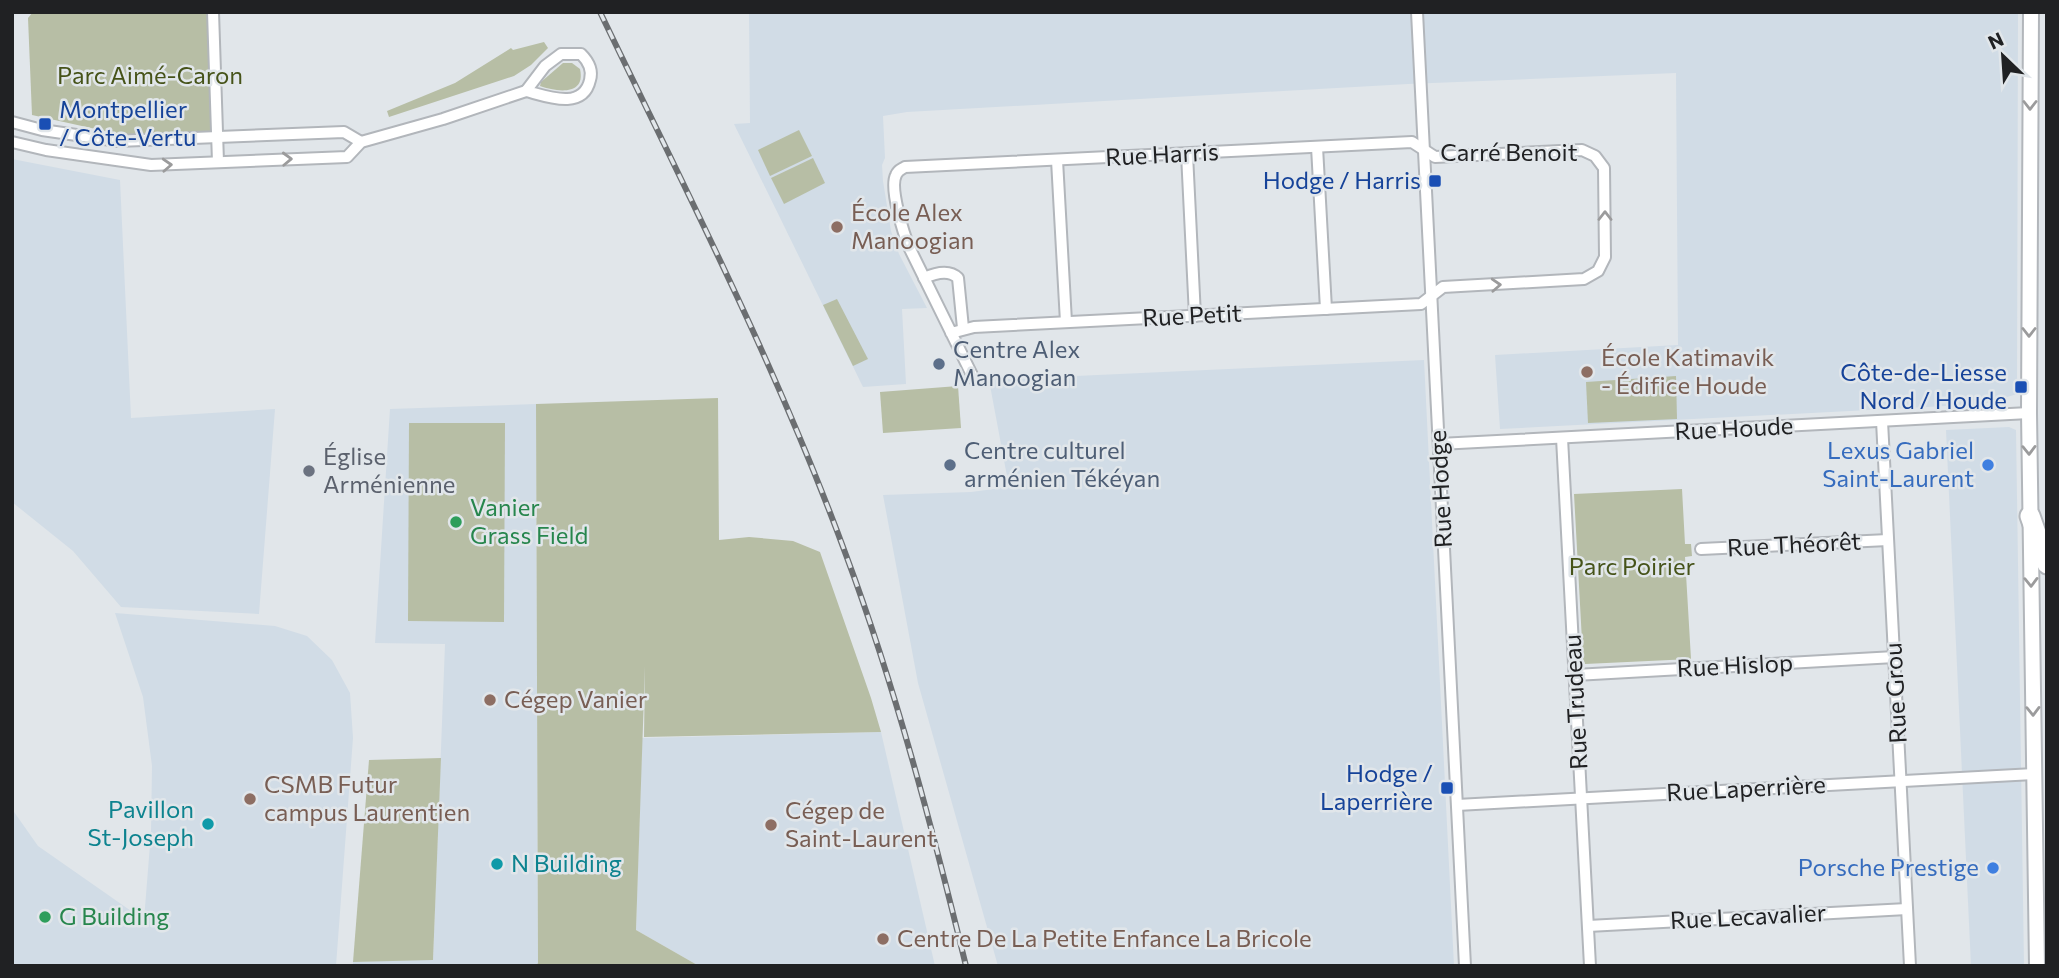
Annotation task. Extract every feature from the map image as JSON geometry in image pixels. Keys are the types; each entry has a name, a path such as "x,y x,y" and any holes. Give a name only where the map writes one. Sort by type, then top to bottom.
{"highway":[{"path":"2030,516 2047,564"}],"main road":[{"path":"2031,12 2029,414 2037,966"}],"street":[{"path":"213,12 218,162"},
{"name":"Rue Hodge","path":"1417,12 1465,966"},
{"path":"12,142 46,150 151,165 347,157 361,142 420,126 526,90 545,66 561,54 581,54 590,66 587,89 575,98 559,99 526,90"},
{"path":"12,122 42,130 118,141 344,132 361,142"},
{"name":"Rue Harris","path":"924,278 906,241 895,182 898,172 910,167 1412,142 1424,150"},
{"path":"1317,147 1326,309"},
{"name":"Carré Benoit","path":"1424,150 1435,158 1582,150 1598,159 1605,176 1605,257 1595,274 1577,280 1443,287 1431,296"},
{"path":"1187,154 1195,316"},
{"path":"1057,160 1066,322"},
{"path":"963,328 959,282 956,276 939,273 924,278 974,379"},
{"name":"Rue Petit","path":"951,333 963,328 1421,304 1431,296"},
{"name":"Rue Houde","path":"1439,444 2029,414"},
{"name":"Rue Grou","path":"1882,421 1910,966"},
{"name":"Rue Trudeau","path":"1562,438 1590,966"},
{"name":"Rue Théorêt","path":"1701,549 1888,540"},
{"name":"Rue Hislop","path":"1575,675 1895,657"},
{"name":"Rue Laperrière","path":"1457,805 2035,774"},
{"name":"Rue Lecavalier","path":"1588,926 1908,909"}],"shaded area":[{"path":"749,12 2018,12 2017,394 1984,404 1500,429 1495,355 1678,345 1676,73 1408,84 907,112 883,116 883,181 891,231 899,254 927,308 902,309 906,384 863,387 734,124 750,123"},
{"path":"12,159 120,180 131,418 275,409 259,614 121,607 73,551 12,502"},
{"path":"1424,360 1454,966 998,966 918,683 883,495 971,492 1009,487 989,380"},
{"name":"Cégep Vanier","path":"536,404 538,963 536,966 353,966 353,962 433,959 445,644 375,643 390,409"},
{"path":"2009,427 2016,430 2024,966 1971,966 1946,430"},
{"name":"CSMB Futur campus Laurentien","path":"115,613 275,626 307,636 332,660 350,693 353,738 336,966 12,966 12,809 38,846 144,920 151,832 152,766 143,697"},
{"name":"Cégep de Saint-Laurent","path":"881,732 935,966 699,966 636,930 642,738"}],"green space":[{"name":"Parc Aimé-Caron","path":"33,12 213,12 218,137 150,141 32,115 28,18"},
{"path":"544,42 548,48 531,65 514,76 389,117 387,111 455,83 511,48 513,50"},
{"path":"563,63 572,63 580,69 579,84 569,90 540,86 541,82"},
{"path":"799,130 812,156 770,176 758,150"},
{"path":"813,158 825,183 784,204 771,178"},
{"path":"837,299 868,359 853,366 823,305"},
{"path":"1676,376 1677,419 1588,423 1586,382"},
{"path":"958,386 961,428 883,433 880,392"},
{"path":"718,398 719,540 749,537 793,541 820,552 881,732 644,737 645,666 636,930 699,966 536,966 536,404"},
{"name":"Vanier Grass Field","path":"409,423 505,423 504,622 408,621"},
{"name":"Parc Poirier","path":"1682,489 1685,544 1691,544 1692,556 1685,557 1691,659 1585,664 1574,494"},
{"path":"441,758 433,960 353,962 369,760"}],"railway":[{"path":"600,12 761,349 846,555 897,707 966,966"}],"place":[{"name":"Montpellier / Côte-Vertu","path":"45,124"},
{"name":"Hodge / Harris","path":"1435,181"},
{"name":"École Alex Manoogian","path":"837,227"},
{"name":"Centre Alex Manoogian","path":"939,364"},
{"name":"École Katimavik - Édifice Houde","path":"1587,372"},
{"name":"Côte-de-Liesse Nord / Houde","path":"2021,387"},
{"name":"Centre culturel arménien Tékéyan","path":"950,465"},
{"name":"Lexus Gabriel Saint-Laurent","path":"1988,465"},
{"name":"Église Arménienne","path":"309,471"},
{"name":"Vanier Grass Field","path":"456,522"},
{"name":"Cégep Vanier","path":"490,700"},
{"name":"Hodge / Laperrière","path":"1447,788"},
{"name":"CSMB Futur campus Laurentien","path":"250,799"},
{"name":"Pavillon St-Joseph","path":"208,824"},
{"name":"Cégep de Saint-Laurent","path":"771,825"},
{"name":"N Building","path":"497,864"},
{"name":"Porsche Prestige","path":"1993,868"},
{"name":"G Building","path":"45,917"},
{"name":"Centre De La Petite Enfance La Bricole","path":"883,939"}]}
